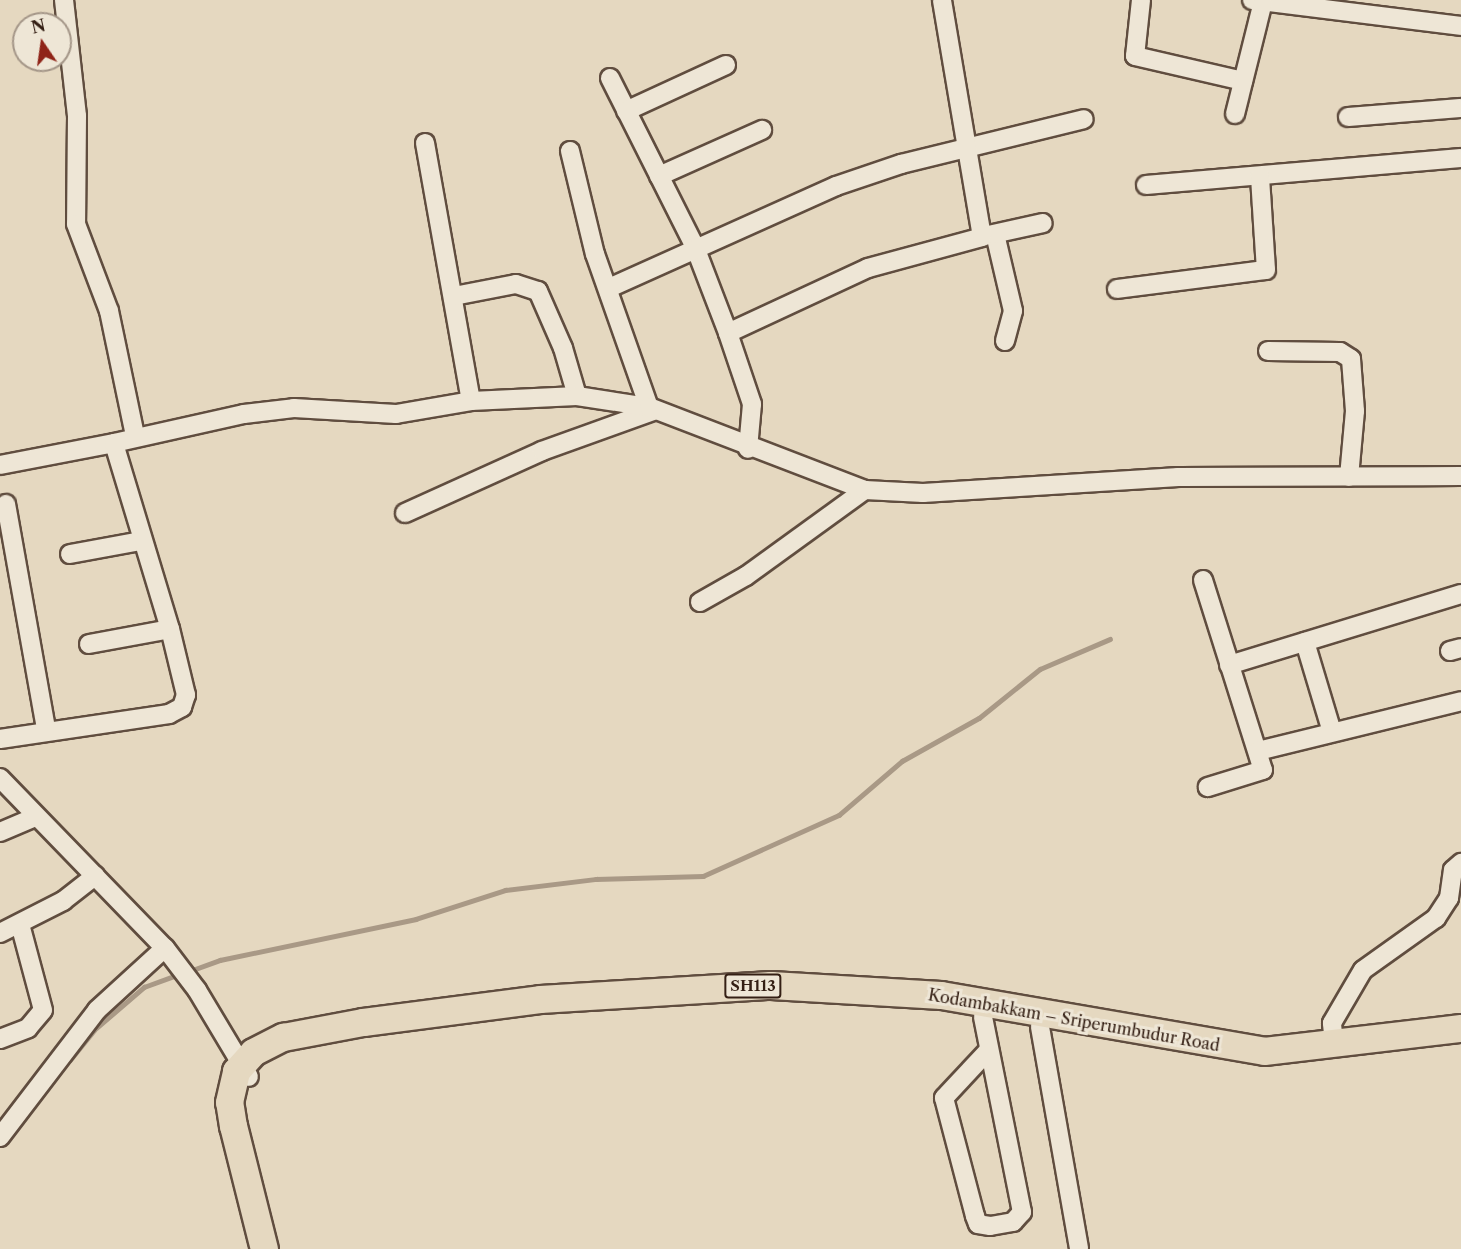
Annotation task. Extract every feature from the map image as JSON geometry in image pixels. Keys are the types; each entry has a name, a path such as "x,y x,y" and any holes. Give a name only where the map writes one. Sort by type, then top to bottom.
{"main road":[{"name":"Kodambakkam – Sriperumbudur Road","path":"245,1071 283,1037 363,1022 540,999 771,985 941,995 1264,1051 1461,1028"},
{"name":"Kodambakkam – Sriperumbudur Road","path":"245,1071 287,1050 541,1012 771,998 940,1008 1252,1065 1461,1041"},
{"path":"245,1071 229,1102 264,1249"},
{"path":"245,1071 243,1103 246,1124 278,1249"}],"street":[{"path":"64,0 77,116 76,224 109,311 135,435"},
{"path":"942,0 966,148 988,235 1013,311 1005,341"},
{"path":"1142,0 1135,56 1243,81"},
{"path":"1235,114 1257,1 1461,26"},
{"path":"626,111 726,65"},
{"path":"610,78 695,247 728,333 752,404 748,449"},
{"path":"1347,117 1461,108"},
{"path":"609,288 695,247 836,186 966,148 1084,119"},
{"path":"659,176 762,130"},
{"path":"424,143 454,296 471,401"},
{"path":"570,151 592,246 651,409"},
{"path":"1146,185 1461,158"},
{"path":"1117,289 1266,270 1260,176"},
{"path":"728,333 868,268 988,235 1043,223"},
{"path":"454,296 516,284 538,291 563,348 577,396"},
{"path":"1268,351 1340,352 1351,359 1355,411 1349,477"},
{"path":"0,465 114,443 135,435 294,408 396,414 471,401 577,396 651,409 748,449 865,490 923,493 1178,477 1461,476"},
{"path":"405,513 532,455 651,409"},
{"path":"0,739 46,729 169,714 182,707 186,695 170,629 141,541 114,443"},
{"path":"700,602 746,576 865,490"},
{"path":"6,504 46,729"},
{"path":"70,554 141,541"},
{"path":"1203,580 1263,770 1208,787"},
{"path":"1229,665 1461,594"},
{"path":"89,644 170,629"},
{"path":"1305,642 1332,732"},
{"path":"1258,751 1461,701"},
{"path":"0,778 36,818 165,948 197,990 245,1071"},
{"path":"0,832 36,818"},
{"path":"1334,1043 1332,1023 1363,970 1436,918 1449,898 1453,870 1461,863"},
{"path":"0,933 20,924 95,876"},
{"path":"0,1039 28,1028 43,1010 20,924"},
{"path":"0,1137 97,1011 165,948"},
{"path":"983,1017 986,1053 1022,1212 1013,1222 990,1226 978,1224 975,1216 944,1098 986,1053"},
{"path":"1040,1027 1079,1249"}],"waterway":[{"path":"187,972 220,960 416,919 505,890 596,879 703,876 839,815 902,761 979,718 1040,669 1110,639"},
{"path":"70,1060 94,1030 144,987 179,974"}]}
